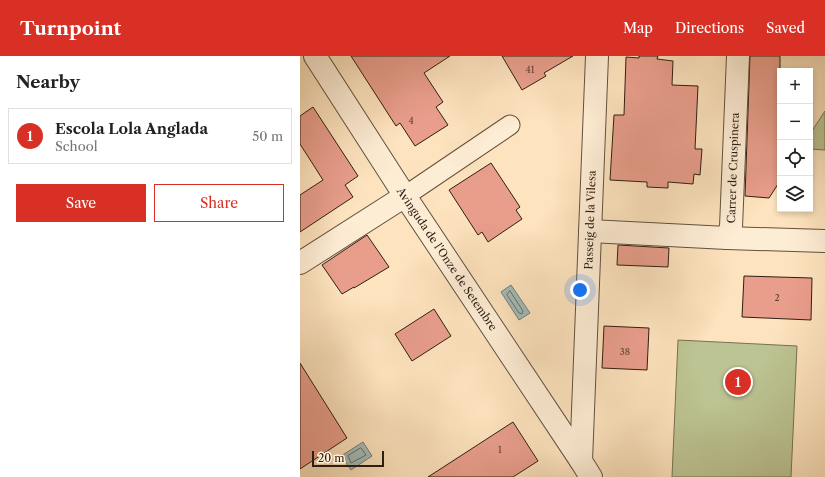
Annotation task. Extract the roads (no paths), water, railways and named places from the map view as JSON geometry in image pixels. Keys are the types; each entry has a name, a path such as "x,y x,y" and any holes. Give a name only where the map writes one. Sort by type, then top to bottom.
{"street":[{"name":"Avinguda de l'Onze de Setembre","path":"315,56 405,196 586,469"},
{"name":"Passeig de la Vilesa","path":"586,469 590,231 597,56"},
{"name":"Carrer de Cruspinera","path":"590,231 727,238 731,227 738,56"},
{"path":"300,263 405,196 510,125"},
{"path":"727,238 825,241"}],"water":[{"path":"511,285 530,313 519,320 501,292"},
{"path":"363,442 372,456 351,470 341,456"}],"place":[{"name":"Escola Lola Anglada","path":"738,382"}]}
